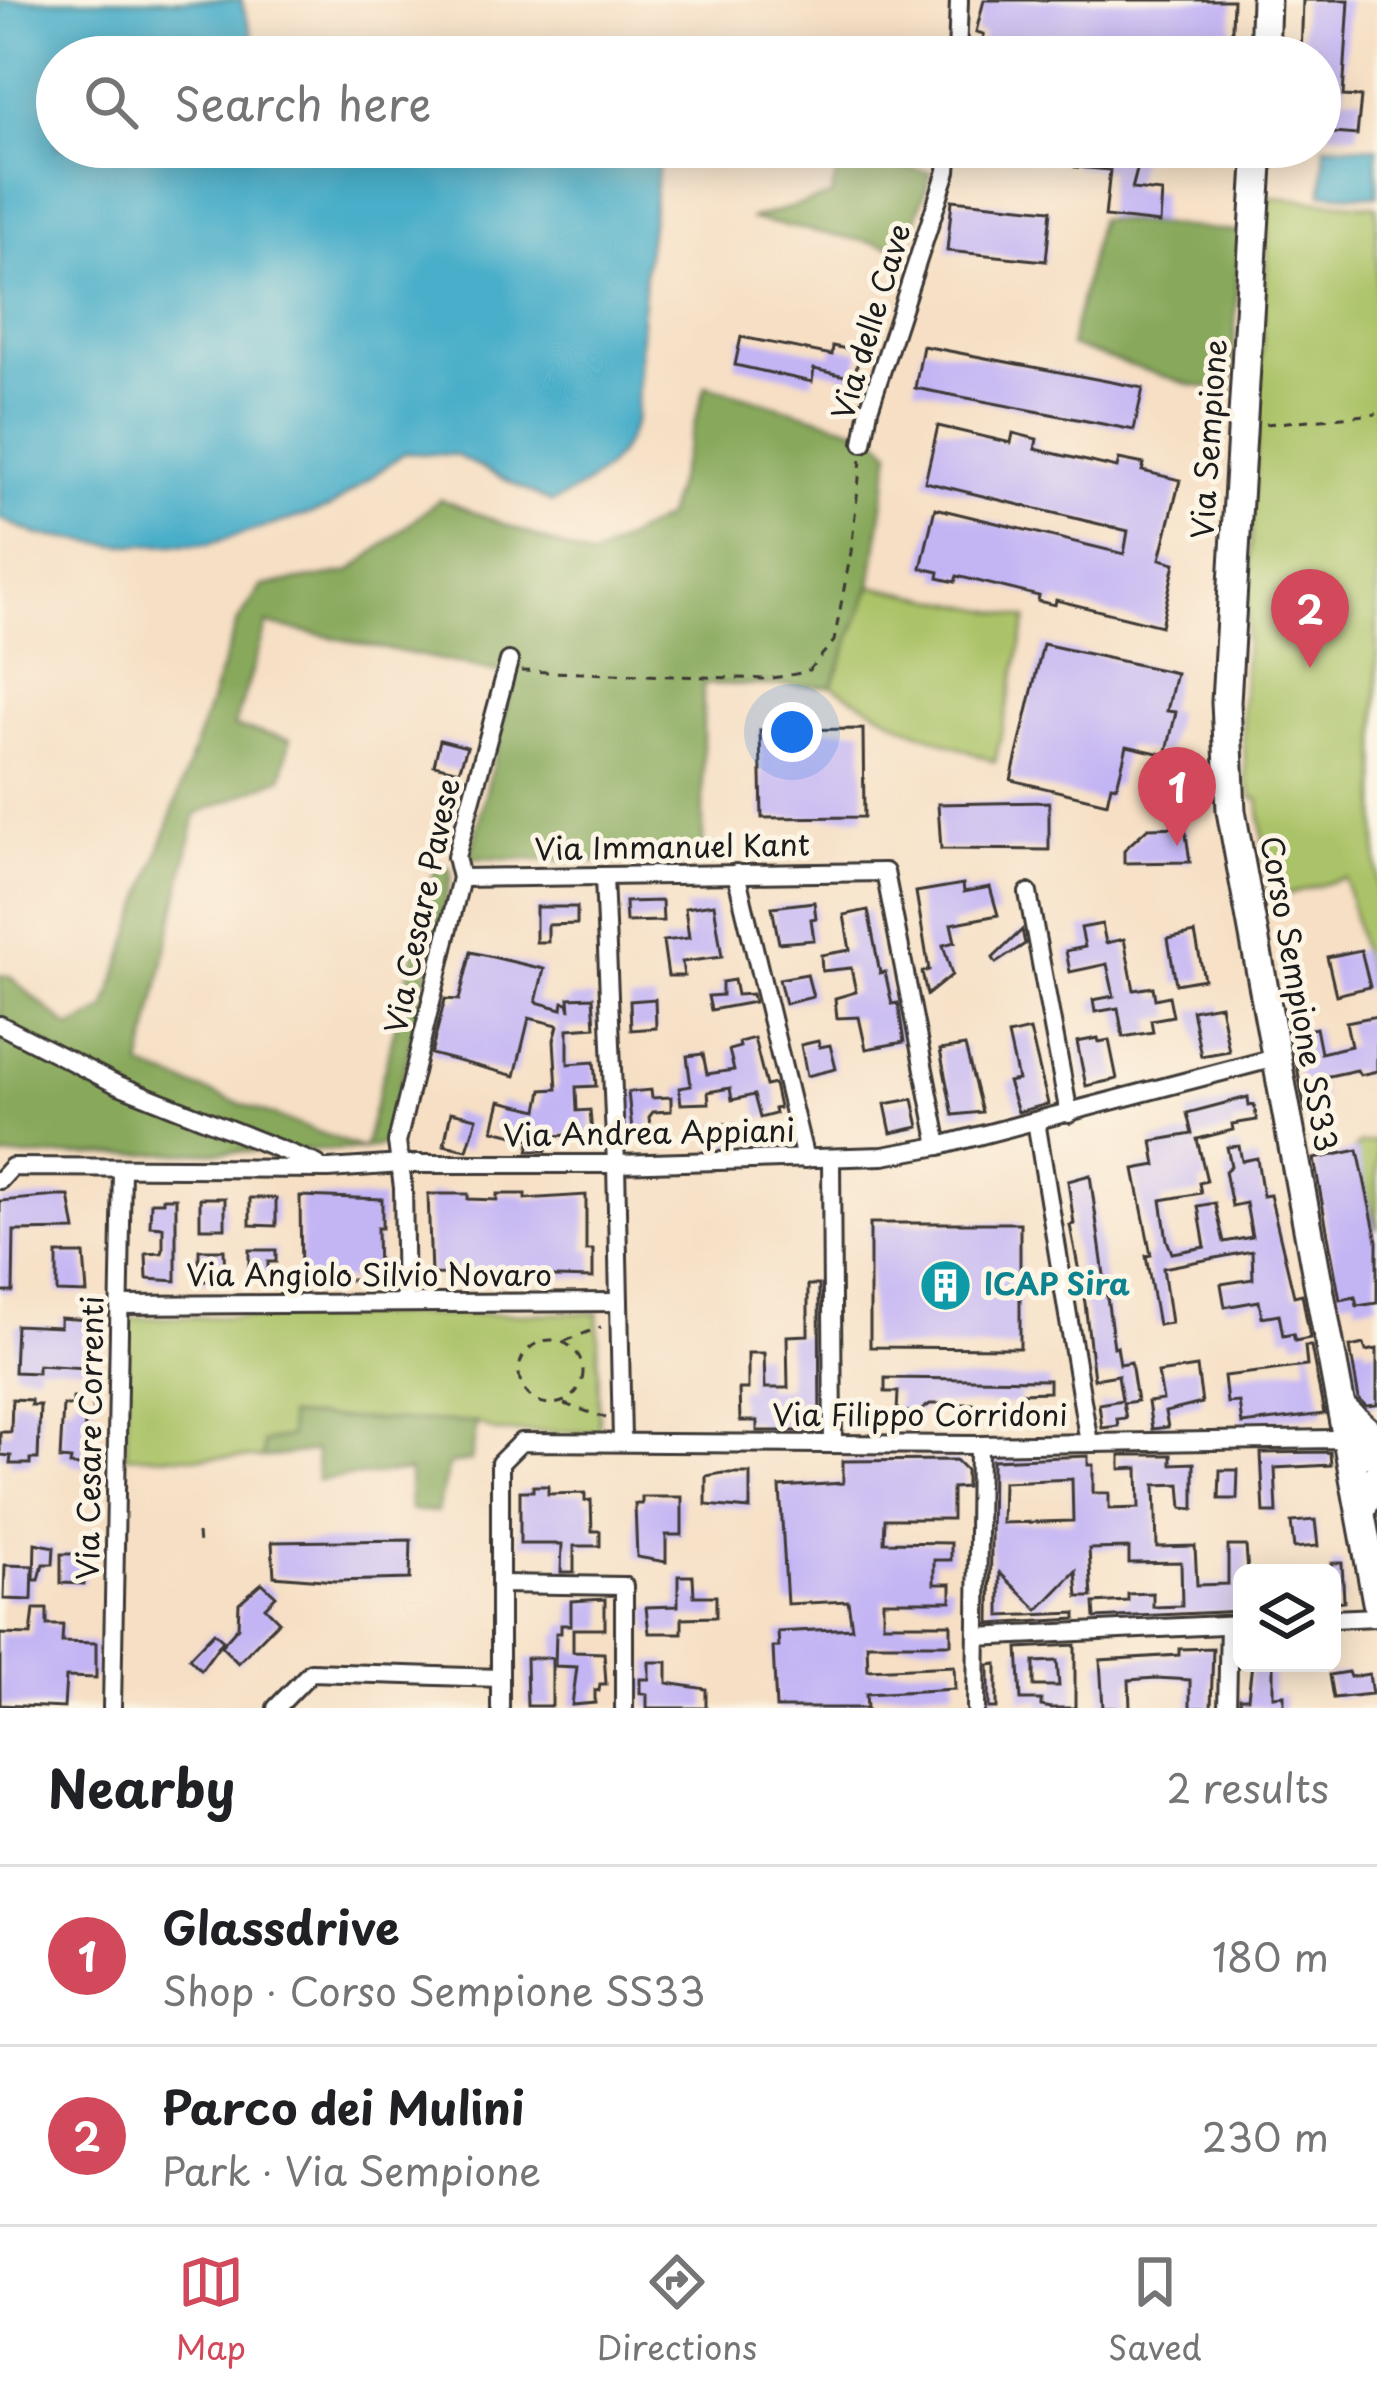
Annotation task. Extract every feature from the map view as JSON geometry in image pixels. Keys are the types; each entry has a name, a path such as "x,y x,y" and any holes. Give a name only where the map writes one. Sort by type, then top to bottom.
{"main road":[{"path":"1265,36 1266,0"},
{"name":"Via Sempione","path":"1226,735 1258,168"},
{"name":"Corso Sempione SS33","path":"1226,735 1231,811 1342,1406"},
{"path":"1342,1406 1377,1602"}],"street":[{"path":"957,36 958,0"},
{"name":"Via delle Cave","path":"863,443 869,409 947,168"},
{"name":"Via Cesare Pavese","path":"404,1303 402,1164 397,1142 460,878 456,857 508,665"},
{"name":"Via Immanuel Kant","path":"460,878 885,872 939,1146"},
{"path":"736,873 805,1159"},
{"path":"604,877 622,1440"},
{"path":"1028,893 1069,1114"},
{"path":"0,1025 116,1084 329,1169"},
{"name":"Via Andrea Appiani","path":"6,1174 883,1156 1069,1114 1275,1058"},
{"path":"1036,1121 1089,1443"},
{"path":"831,1158 833,1444"},
{"name":"Via Cesare Correnti","path":"112,1708 122,1169"},
{"name":"Via Angiolo Silvio Novaro","path":"119,1304 619,1302"},
{"path":"1342,1406 1377,1438"},
{"path":"1348,1444 1377,1438"},
{"name":"Via Filippo Corridoni","path":"500,1584 500,1463 521,1442 979,1445 1334,1439 1348,1444"},
{"path":"1348,1444 1363,1455 1377,1455"},
{"path":"976,1708 979,1445"},
{"path":"1361,1516 1377,1474"},
{"path":"500,1708 500,1584 624,1586 624,1708"},
{"path":"1341,1619 1377,1617"},
{"path":"977,1637 1233,1624"},
{"path":"1228,1708 1233,1648"},
{"path":"276,1708 311,1672 500,1678"}],"path":[{"path":"1244,427 1377,414"},
{"path":"508,665 767,679 807,673 834,641 851,552 863,443"},
{"path":"619,1328 589,1330 564,1342 538,1342 520,1360 518,1373 527,1395 538,1402 562,1403 599,1418 621,1418"},
{"path":"562,1403 574,1396 584,1373 575,1351 564,1342"},
{"path":"198,1533 199,1546"}],"green space":[{"path":"838,168 910,168 931,173 906,249 750,219 831,196"},
{"path":"1270,197 1377,206 1377,1018 1345,878 1268,900 1259,799 1253,799 1246,779 1242,711"},
{"path":"1099,219 1240,232 1232,390 1191,385 1070,346"},
{"path":"706,385 872,433 891,451 871,586 832,686 703,684 703,864 470,858 514,675 267,624 234,727 290,739 282,778 196,814 141,1067 364,1149 0,1157 0,975 10,977 70,1028 105,1010 237,623 262,586 350,572 440,499 591,558 666,517"},
{"path":"871,586 1027,618 995,762 906,727 832,686"},
{"path":"437,863 450,868 451,877 386,1144 364,1149"},
{"path":"1377,1141 1377,1229 1355,1149"},
{"path":"598,1313 599,1432 496,1432 477,1423 289,1416 290,1436 263,1443 263,1458 126,1456 127,1318"},
{"path":"288,1416 477,1423 471,1461 449,1464 437,1512 410,1510 409,1471 317,1480 316,1451 263,1458 263,1443 290,1436"}],"water":[{"path":"0,0 241,0 252,36 36,36 36,168 658,168 645,271 636,419 613,460 581,488 552,503 455,455 404,453 330,508 209,544 114,545 38,535 0,519"},
{"path":"1341,146 1377,147 1377,196 1322,193 1324,168 1341,168"}],"building":[{"path":"984,0 1233,0 1232,36 984,36 976,32"},
{"path":"1303,0 1349,0 1343,96 1361,97 1357,135 1341,134 1341,36 1302,36"},
{"path":"1087,168 1138,168 1132,189 1162,192 1160,223 1105,217 1110,170"},
{"path":"952,200 1051,210 1046,261 947,251"},
{"path":"741,337 832,355 833,346 860,352 854,378 814,369 812,382 735,365"},
{"path":"923,346 1143,388 1134,430 915,388"},
{"path":"938,426 1011,443 1013,433 1037,439 1035,449 1117,468 1119,459 1144,464 1142,471 1180,480 1160,559 1175,563 1161,626 1056,600 1055,605 1038,601 1039,596 957,576 955,582 938,578 939,572 921,568 935,508 1124,554 1128,531 925,482"},
{"path":"1043,644 1176,673 1167,711 1176,712 1166,755 1127,746 1117,786 1111,785 1107,803 1011,780"},
{"path":"863,729 864,817 762,818 760,730"},
{"path":"440,740 467,747 459,771 434,765"},
{"path":"1049,802 1049,850 941,849 938,804"},
{"path":"1185,827 1190,862 1124,863 1124,850 1148,828"},
{"path":"963,884 964,892 990,887 998,915 951,924 955,942 943,945 952,975 927,995 922,972 929,970 916,892"},
{"path":"662,901 663,921 626,922 625,902"},
{"path":"814,902 814,940 779,943 772,907"},
{"path":"714,904 722,957 682,962 684,976 668,976 663,941 689,938 685,908"},
{"path":"536,907 577,907 577,924 548,925 548,942 536,942"},
{"path":"868,910 880,973 885,972 892,1004 898,1003 904,1042 866,1049 859,1017 837,1018 835,998 856,992 851,968 822,971 821,955 850,950 844,915"},
{"path":"1102,924 1106,943 1124,939 1134,990 1153,987 1155,999 1169,996 1173,1016 1151,1020 1153,1032 1123,1037 1118,1008 1095,1012 1093,1000 1114,996 1107,964 1070,972 1066,951 1085,947 1081,928"},
{"path":"1022,930 1025,944 996,963 993,958"},
{"path":"1195,933 1204,979 1176,984 1168,939"},
{"path":"1361,950 1370,987 1336,995 1327,957"},
{"path":"471,952 544,969 536,1002 562,1009 563,1002 568,1003 570,1011 569,998 593,997 595,1027 568,1029 568,1064 594,1062 596,1086 576,1087 577,1111 590,1110 592,1134 549,1136 546,1151 528,1151 531,1139 493,1130 500,1101 538,1110 542,1090 557,1089 554,1040 558,1025 529,1018 515,1076 431,1054 445,999 459,1000"},
{"path":"807,974 813,997 785,1004 779,979"},
{"path":"734,980 737,995 752,994 754,1002 711,1010 708,996 722,995 722,982"},
{"path":"655,999 656,1028 631,1030 630,1001"},
{"path":"1220,1005 1229,1051 1201,1056 1192,1010"},
{"path":"1377,1016 1377,1071 1320,1078 1325,1108 1305,1111 1291,1033 1316,1028 1321,1053 1351,1046 1346,1022"},
{"path":"1030,1030 1048,1104 1018,1112 1008,1082 1018,1080 1008,1035"},
{"path":"754,1038 766,1086 774,1084 779,1108 774,1109 775,1114 760,1118 754,1095 732,1100 730,1088 708,1092 709,1103 681,1104 679,1088 691,1086 687,1056 703,1054 707,1074 734,1070 729,1050"},
{"path":"1098,1038 1099,1042 1109,1040 1117,1079 1086,1086 1077,1042"},
{"path":"818,1041 820,1047 830,1045 836,1069 807,1076 801,1045"},
{"path":"965,1046 982,1112 953,1115 940,1050"},
{"path":"651,1090 652,1098 671,1097 671,1111 653,1112 651,1135 633,1139 628,1092"},
{"path":"1248,1097 1257,1120 1232,1124 1233,1130 1197,1139 1207,1181 1199,1183 1201,1193 1161,1200 1167,1240 1172,1253 1205,1247 1198,1206 1215,1203 1224,1242 1252,1237 1246,1203 1232,1206 1225,1171 1231,1166 1227,1147 1239,1146 1242,1161 1257,1158 1263,1196 1270,1195 1294,1296 1302,1294 1310,1338 1295,1341 1293,1334 1283,1336 1279,1314 1262,1317 1259,1301 1225,1307 1221,1284 1253,1279 1252,1251 1163,1268 1171,1323 1158,1325 1146,1256 1151,1255 1134,1169 1156,1165 1152,1141 1192,1134 1187,1113"},
{"path":"913,1099 919,1127 891,1133 885,1104"},
{"path":"451,1112 477,1118 467,1150 444,1145"},
{"path":"716,1124 736,1124 737,1145 717,1145"},
{"path":"1358,1150 1377,1241 1377,1303 1357,1306 1355,1297 1340,1300 1314,1159"},
{"path":"1090,1175 1114,1347 1120,1364 1131,1362 1137,1401 1123,1403 1126,1418 1117,1419 1118,1426 1102,1428 1099,1404 1122,1400 1118,1375 1094,1379 1070,1225 1074,1224 1068,1181"},
{"path":"428,1194 497,1200 497,1194 525,1194 525,1199 586,1195 586,1250 593,1250 593,1278 431,1274"},
{"path":"69,1196 75,1230 14,1231 13,1292 0,1292 0,1201"},
{"path":"300,1196 382,1199 378,1280 301,1280"},
{"path":"163,1198 176,1198 176,1281 147,1279 146,1254 163,1250 163,1227 150,1226 151,1202 163,1202"},
{"path":"200,1198 225,1198 225,1228 200,1228"},
{"path":"250,1198 276,1198 276,1226 250,1225"},
{"name":"ICAP Sira","path":"870,1223 1020,1223 1020,1348 870,1347"},
{"path":"199,1250 224,1250 225,1281 199,1281"},
{"path":"249,1250 276,1250 276,1262 268,1262 268,1276 249,1276"},
{"path":"57,1254 84,1254 87,1293 57,1292"},
{"path":"808,1285 819,1285 820,1431 757,1431 757,1421 740,1421 739,1389 748,1389 748,1353 764,1353 765,1388 788,1388 787,1336 808,1335"},
{"path":"60,1318 89,1320 86,1368 38,1365 38,1373 14,1372 16,1325 60,1327"},
{"path":"1364,1344 1366,1351 1377,1349 1377,1405 1366,1406 1359,1399 1350,1347"},
{"path":"1305,1346 1311,1346 1324,1414 1242,1424 1239,1402 1227,1403 1224,1376 1307,1366"},
{"path":"1197,1367 1202,1403 1165,1412 1168,1427 1152,1429 1148,1402 1163,1400 1158,1373"},
{"path":"885,1378 1049,1380 1049,1392 1020,1393 1019,1404 930,1404 919,1412 897,1412 898,1392 885,1392"},
{"path":"73,1398 93,1399 83,1449 90,1450 89,1467 60,1459 63,1405 73,1406"},
{"path":"12,1399 40,1405 38,1459 30,1459 30,1464 10,1464 11,1456 0,1455 0,1432 11,1432"},
{"path":"1330,1452 1331,1465 1275,1468 1277,1513 1264,1513 1261,1453"},
{"path":"1120,1455 1171,1455 1171,1464 1194,1463 1194,1509 1182,1508 1180,1484 1155,1485 1157,1547 1195,1546 1197,1585 1228,1584 1228,1546 1246,1546 1247,1564 1233,1564 1233,1611 1095,1618 1094,1603 1128,1601 1128,1594 1153,1593 1153,1607 1182,1606 1181,1562 1129,1563 1129,1548 1089,1549 1092,1597 1078,1597 1076,1571 1038,1610 1000,1573 1000,1616 1076,1613 1076,1619 990,1624 992,1460 1088,1456 1088,1465 1093,1465 1093,1493 1109,1493 1109,1509 1139,1508 1138,1468 1120,1469","holes":["1072,1479 1073,1521 1002,1523 1003,1482"]},
{"path":"956,1460 966,1470 966,1487 952,1488 952,1519 885,1519 884,1542 951,1543 951,1560 934,1560 934,1584 951,1584 951,1601 883,1601 883,1624 951,1624 951,1644 867,1644 868,1670 954,1666 955,1689 866,1694 867,1708 776,1708 773,1647 779,1647 778,1632 852,1628 848,1601 787,1604 780,1487 843,1483 843,1461"},
{"path":"1220,1470 1238,1470 1237,1499 1219,1499"},
{"path":"750,1473 750,1509 706,1505 706,1476"},
{"path":"533,1486 548,1486 548,1494 585,1493 585,1501 591,1500 592,1531 600,1531 600,1546 574,1546 574,1572 561,1572 562,1544 520,1544 520,1491 533,1491"},
{"path":"642,1497 682,1497 682,1535 666,1535 666,1562 637,1557 635,1504 642,1504"},
{"path":"1315,1520 1318,1546 1294,1548 1291,1522"},
{"path":"411,1540 410,1579 335,1581 274,1576 272,1542"},
{"path":"35,1543 54,1547 53,1564 43,1564 39,1580 34,1580"},
{"path":"61,1554 85,1554 84,1584 61,1583"},
{"path":"5,1565 33,1566 32,1600 4,1599"},
{"path":"678,1576 693,1576 694,1596 716,1596 716,1617 682,1618 682,1633 649,1633 646,1607 678,1606"},
{"path":"262,1583 276,1596 265,1607 279,1621 238,1663 221,1646 238,1627 239,1603"},
{"path":"605,1599 605,1629 573,1629 573,1652 604,1653 606,1684 595,1690 595,1703 572,1705 577,1667 555,1666 556,1633 561,1633 561,1625 571,1625 571,1601"},
{"path":"34,1609 47,1609 47,1625 63,1625 62,1642 96,1643 96,1678 66,1677 64,1708 0,1705 0,1634 31,1635"},
{"path":"214,1632 223,1640 201,1670 189,1658"},
{"path":"1075,1645 1075,1708 1021,1700 1018,1648","holes":["1057,1661 1059,1686 1034,1686 1034,1662"]},
{"path":"1213,1648 1211,1708 1190,1708 1190,1680 1156,1678 1129,1680 1130,1708 1103,1708 1100,1660"},
{"path":"526,1658 552,1658 552,1706 527,1706"},
{"path":"649,1662 667,1662 667,1683 706,1689 706,1708 647,1708 640,1679 649,1679"},
{"path":"997,1664 997,1708 989,1708 989,1665"},
{"path":"1251,1672 1273,1672 1273,1696 1284,1695 1284,1708 1240,1706 1240,1698 1248,1698"},
{"path":"1348,1672 1350,1677 1369,1674 1372,1694 1333,1698 1329,1675"}],"place":[{"name":"Parco dei Mulini","path":"1310,668"},
{"name":"Glassdrive","path":"1177,846"},
{"name":"ICAP Sira","path":"945,1285"}]}
